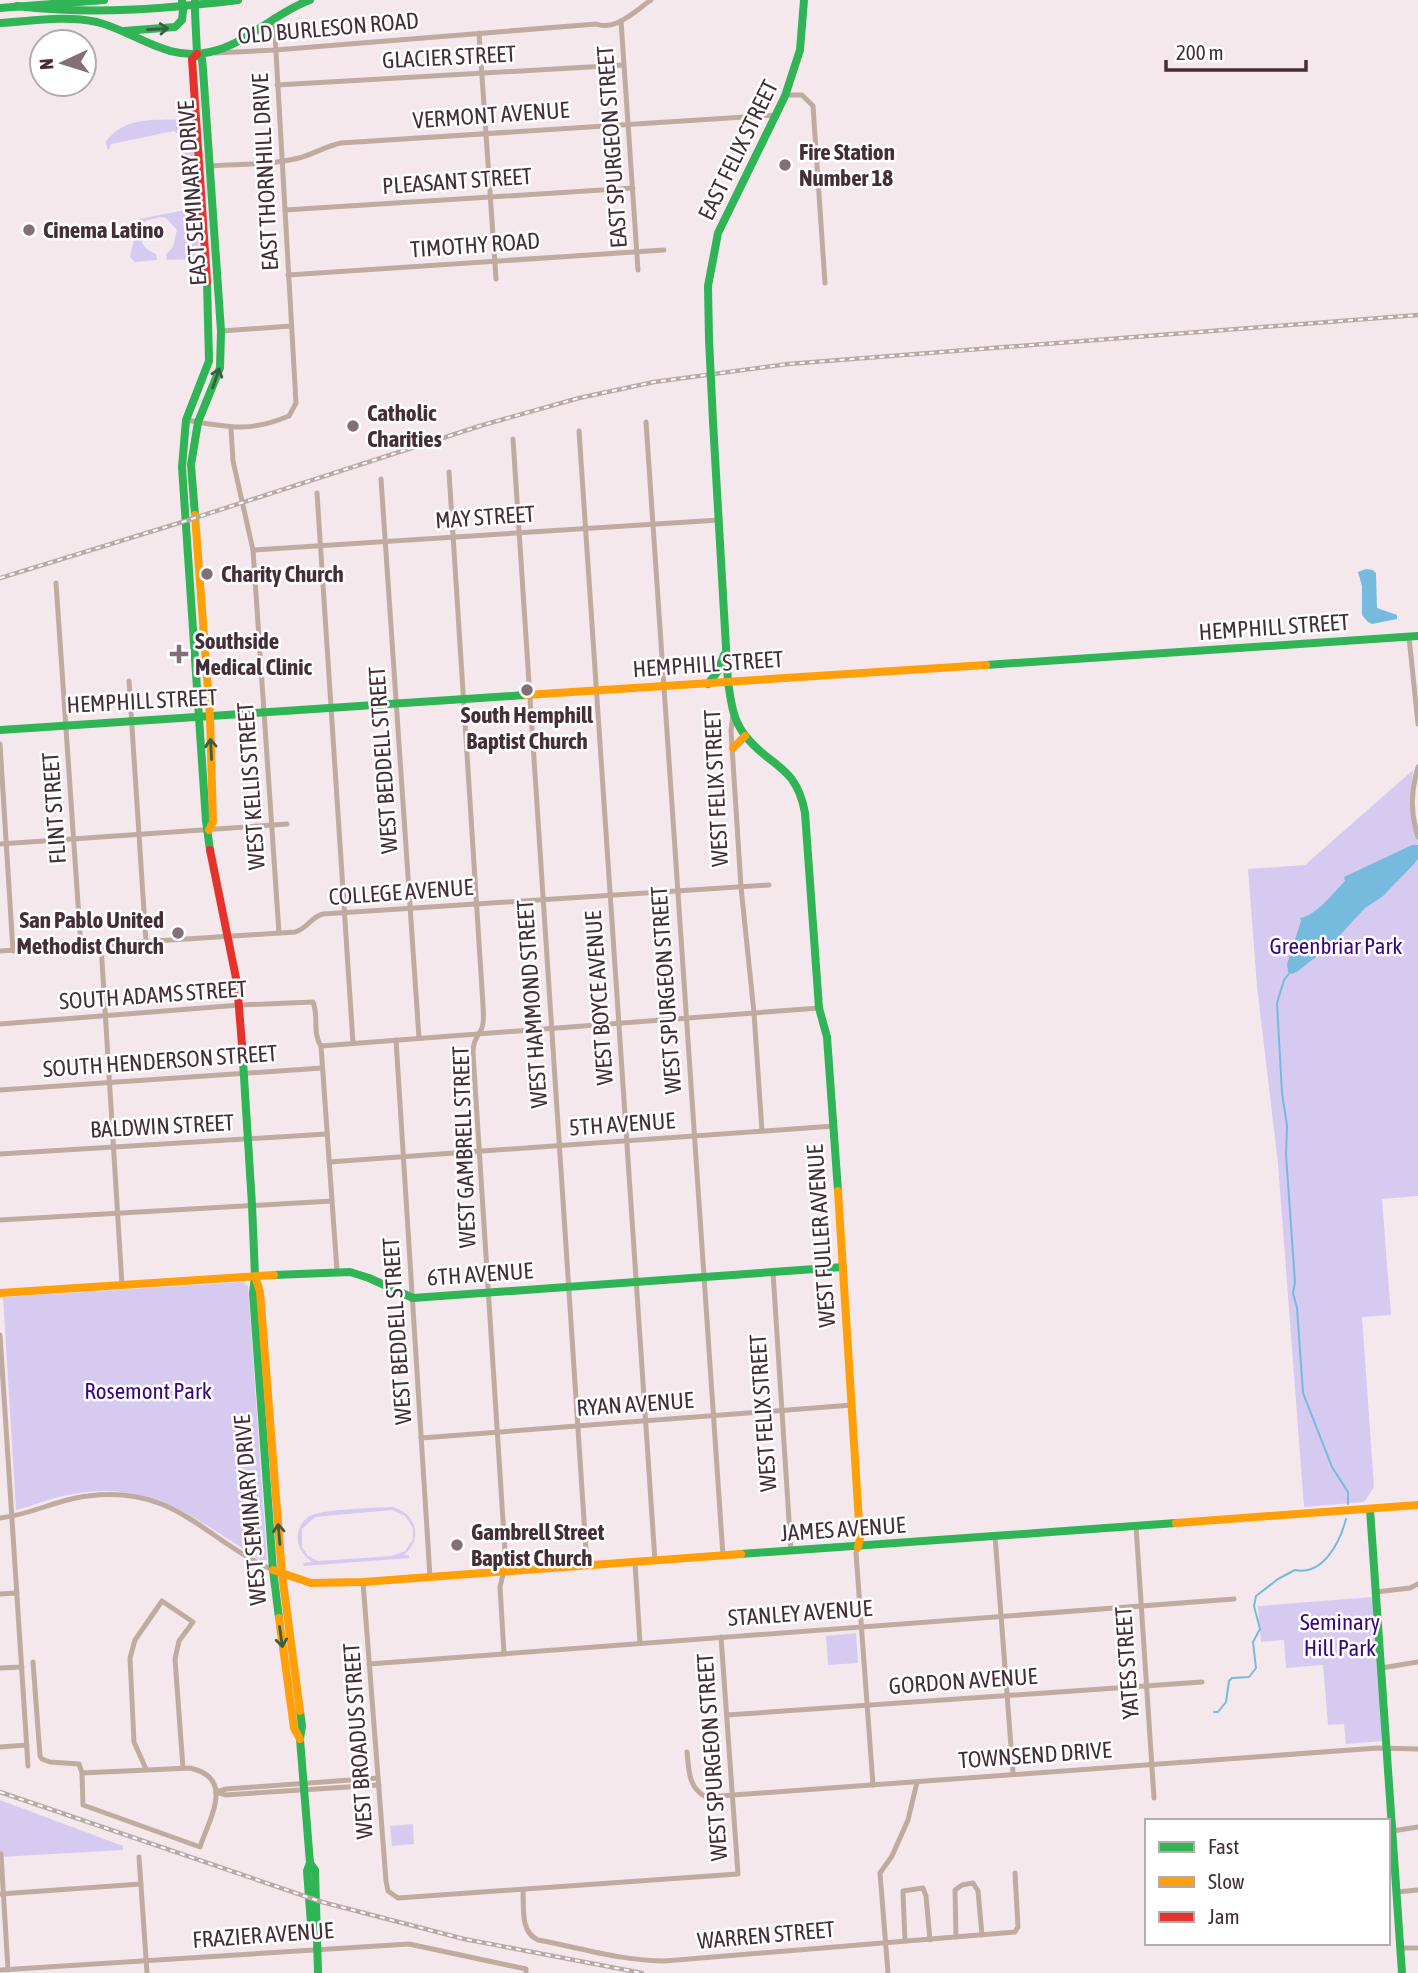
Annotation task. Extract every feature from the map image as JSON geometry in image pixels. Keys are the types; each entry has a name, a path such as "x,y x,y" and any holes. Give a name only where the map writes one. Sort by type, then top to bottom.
{"main road":[{"path":"0,8 104,0"},
{"path":"121,32 175,27 182,20 182,0"},
{"name":"EAST SEMINARY DRIVE","path":"195,0 197,54 202,59 221,331"},
{"path":"18,6 53,12 174,7 238,0"},
{"path":"0,23 75,18 102,23 158,50 197,54 249,37 274,16 310,0"},
{"name":"EAST FELIX STREET","path":"707,317 709,280 719,230 787,95 802,44 804,0"},
{"name":"EAST SEMINARY DRIVE","path":"197,54 192,59 209,310"},
{"path":"196,115 202,122 204,141 209,149"},
{"path":"214,224 210,256 205,263 211,268 218,292"},
{"path":"209,310 214,326 221,331"},
{"name":"WEST SEMINARY DRIVE","path":"209,310 209,361 186,420 182,467 206,821 213,871 229,937 240,1005 255,1276 260,1292 271,1495 272,1570 294,1728 300,1739"},
{"name":"WEST FELIX STREET","path":"707,317 728,682 733,713"},
{"name":"WEST SEMINARY DRIVE","path":"209,830 214,822 210,717 191,478 192,448 198,422 218,375 221,331"},
{"path":"192,620 203,622"},
{"name":"HEMPHILL STREET","path":"0,730 1414,637"},
{"path":"708,684 718,671 726,649"},
{"name":"WEST FULLER AVENUE","path":"733,713 745,736 781,765 802,796 819,1008 828,1049 834,1126 860,1538 858,1547"},
{"path":"733,748 745,736"},
{"name":"6TH AVENUE","path":"0,1293 353,1271 372,1277 402,1295 413,1298 843,1267"},
{"name":"WEST SEMINARY DRIVE","path":"271,1495 302,1726 300,1739 310,1863 315,1870 318,1973"},
{"name":"JAMES AVENUE","path":"272,1570 311,1583 363,1582 1418,1505"},
{"path":"1370,1508 1402,1973"}],"street":[{"name":"OLD BURLESON ROAD","path":"209,52 224,54 596,24 604,27 621,21 651,0"},
{"name":"EAST THORNHILL DRIVE","path":"231,429 278,421 289,416 295,407 274,16"},
{"name":"EAST SPURGEON STREET","path":"621,21 638,270"},
{"path":"479,33 496,279"},
{"name":"GLACIER STREET","path":"277,85 624,65"},
{"path":"787,95 802,95 813,106 825,283"},
{"name":"VERMONT AVENUE","path":"210,166 302,158 324,147 341,143 778,115"},
{"name":"PLEASANT STREET","path":"285,210 633,188"},
{"name":"TIMOTHY ROAD","path":"288,275 664,250"},
{"path":"221,331 291,326"},
{"path":"186,420 231,429"},
{"name":"WEST SPURGEON STREET","path":"646,422 723,1556"},
{"name":"WEST KELLIS STREET","path":"231,429 233,461 253,550 279,933"},
{"name":"WEST BOYCE AVENUE","path":"579,431 655,1561"},
{"name":"WEST HAMMOND STREET","path":"513,439 587,1566"},
{"name":"WEST GAMBRELL STREET","path":"449,472 483,1020 481,1030 473,1043 473,1054 505,1552 500,1587 504,1654"},
{"name":"WEST BEDDELL STREET","path":"381,479 419,1038"},
{"path":"317,493 353,1043"},
{"name":"MAY STREET","path":"253,550 719,520"},
{"name":"FLINT STREET","path":"56,583 81,947"},
{"path":"1414,637 1418,724"},
{"path":"129,681 146,943"},
{"name":"WEST FELIX STREET","path":"733,713 731,731 741,887 754,1013 762,1132"},
{"path":"0,744 3,844 13,951"},
{"path":"1417,834 1412,811 1412,789 1418,767"},
{"path":"3,844 287,824"},
{"name":"COLLEGE AVENUE","path":"0,951 279,933 300,930 314,916 344,912 769,885"},
{"path":"101,945 122,1285"},
{"name":"SOUTH ADAMS STREET","path":"0,1024 309,1001 315,1004 316,1035 321,1046"},
{"path":"337,1271 321,1046 819,1008"},
{"name":"WEST BEDDELL STREET","path":"397,1040 430,1577"},
{"name":"SOUTH HENDERSON STREET","path":"0,1090 322,1068"},
{"name":"5TH AVENUE","path":"329,1162 834,1126"},
{"name":"BALDWIN STREET","path":"0,1154 327,1134"},
{"path":"0,1220 332,1201"},
{"name":"WEST FELIX STREET","path":"773,1272 792,1552"},
{"path":"0,1335 4,1443 12,1517 28,1766"},
{"name":"RYAN AVENUE","path":"421,1438 852,1405"},
{"path":"0,1517 25,1515 57,1501 89,1496 146,1499 185,1514 249,1558 272,1570"},
{"name":"YATES STREET","path":"1136,1526 1154,1798"},
{"path":"995,1536 1013,1773"},
{"name":"WEST FULLER AVENUE","path":"858,1547 856,1553 873,1785"},
{"path":"635,1563 640,1643"},
{"name":"WEST BROADUS STREET","path":"363,1582 386,1881 392,1895 398,1898 523,1890"},
{"path":"1376,1592 1410,1588 1418,1584"},
{"path":"0,1594 17,1592"},
{"name":"STANLEY AVENUE","path":"369,1664 1234,1599"},
{"path":"146,1769 134,1742 130,1658 135,1640 162,1601 192,1622 179,1641 175,1659 183,1768"},
{"name":"WEST SPURGEON STREET","path":"523,1890 738,1874 721,1637"},
{"path":"33,1662 40,1756 50,1762 79,1764 82,1773 83,1805 200,1847 208,1820 216,1806 213,1782 204,1772 183,1768 82,1773"},
{"path":"1381,1668 1418,1662"},
{"path":"0,1668 22,1667"},
{"name":"GORDON AVENUE","path":"727,1715 1202,1682"},
{"path":"0,1747 27,1745"},
{"name":"TOWNSEND DRIVE","path":"687,1752 689,1774 695,1790 706,1797 1013,1773 1387,1748 1418,1749"},
{"path":"216,1792 226,1789 273,1789 378,1781"},
{"path":"888,1973 880,1873 892,1856 908,1820 917,1782"},
{"path":"1392,1830 1418,1826"},
{"path":"1,1854 8,1971"},
{"path":"139,1857 147,1973"},
{"name":"WARREN STREET","path":"523,1890 526,1930 529,1936 646,1961 1015,1932 1018,1927 1014,1873"},
{"path":"956,1937 955,1891 962,1885 973,1883 978,1891 982,1935"},
{"path":"2,1893 141,1884"},
{"path":"905,1941 903,1891 916,1888 923,1888 926,1896 930,1940"},
{"path":"1396,1892 1418,1889"},
{"name":"FRAZIER AVENUE","path":"0,1970 409,1944 526,1971"},
{"path":"1400,1948 1418,1948"}],"green space":[{"path":"184,119 192,125 199,254 194,259 167,260 166,254 173,247 177,230 166,218 160,217 145,221 141,231 143,245 156,254 157,260 135,262 130,257 139,219 185,210 181,137 174,131 111,144 109,150 106,141 132,123"},
{"name":"Greenbriar Park","path":"1413,770 1411,806 1418,841 1418,1196 1382,1199 1391,1315 1362,1317 1374,1487 1364,1502 1304,1507 1278,1164 1257,986 1248,869 1305,865"},
{"name":"Rosemont Park","path":"243,1282 248,1286 267,1560 261,1561 171,1506 148,1497 123,1492 97,1491 68,1495 16,1510 3,1297"},
{"path":"392,1507 407,1515 414,1527 414,1542 404,1555 409,1555 409,1558 304,1566 303,1563 312,1562 301,1550 298,1538 300,1526 308,1518 326,1512","holes":["392,1510 405,1516 413,1528 413,1539 405,1551 392,1556 318,1561 308,1556 302,1547 302,1529 315,1517"]},
{"name":"Seminary Hill Park","path":"1373,1597 1383,1741 1346,1744 1344,1724 1328,1725 1323,1665 1286,1668 1284,1640 1261,1642 1258,1606"},
{"path":"856,1633 858,1663 828,1665 826,1636"},
{"path":"0,1800 123,1846 123,1850 0,1857"},
{"path":"413,1824 414,1844 392,1846 390,1826"}],"water":[{"path":"1366,569 1376,573 1377,608 1397,615 1397,619 1372,624 1362,615 1362,586 1358,572"},
{"path":"1412,845 1418,845 1418,859 1382,897 1365,908 1331,945 1298,971 1292,974 1288,972 1287,964 1300,918 1313,913 1324,903 1345,881 1344,877"}],"waterway":[{"path":"1291,971 1284,980 1277,1003 1282,1093 1287,1126 1286,1155 1295,1282 1293,1293 1297,1308 1303,1393 1332,1467 1348,1492 1348,1504"},
{"path":"1214,1712 1218,1712 1226,1702 1229,1681 1232,1678 1249,1677 1256,1668 1253,1642 1260,1629 1254,1606 1256,1596 1295,1570 1314,1568 1322,1563 1335,1547 1346,1519"}],"railway":[{"path":"0,578 483,425 579,398 654,382 788,364 1418,315"},
{"path":"0,1792 322,1902 464,1939 642,1973"}],"traffic: fast":[{"path":"0,8 104,0"},
{"path":"182,0 183,10"},
{"path":"195,0 195,12"},
{"path":"17,6 128,10 238,0"},
{"path":"0,23 48,19 85,20 111,27 166,50 194,54 210,52 236,42 284,12 310,0"},
{"path":"709,339 708,286 718,233 785,96 800,50 804,0"},
{"path":"124,31 175,27 182,20 183,10"},
{"path":"195,12 197,54 202,59 203,69 221,331 220,368 198,422 191,465 195,515"},
{"path":"207,282 209,361 186,420 182,467 210,850"},
{"path":"709,339 713,422"},
{"path":"713,422 728,682 733,709 737,722 753,745 780,767 795,784 805,813 819,1008 827,1037 838,1191"},
{"path":"986,665 1418,636"},
{"path":"708,684 718,671 724,655"},
{"path":"0,730 526,695"},
{"path":"242,1045 252,1205 255,1276 253,1293 273,1570 279,1618"},
{"path":"274,1275 350,1272 413,1298 843,1267"},
{"path":"1370,1509 1402,1973"},
{"path":"741,1554 1176,1523"},
{"path":"300,1711 310,1863 307,1871 311,1924 315,1927"},
{"path":"310,1863 315,1870 318,1973"}],"traffic: slow":[{"path":"195,515 210,717 213,822 209,830"},
{"path":"526,695 986,665"},
{"path":"733,748 745,736"},
{"path":"838,1191 860,1538 858,1547"},
{"path":"0,1293 274,1275"},
{"path":"256,1279 260,1292 282,1574 300,1711"},
{"path":"1176,1523 1418,1505"},
{"path":"273,1570 311,1583 363,1582 741,1554"},
{"path":"279,1618 294,1728 300,1739"}],"traffic: jam":[{"path":"197,54 192,59 207,282"},
{"path":"210,850 237,983 242,1045"}],"place":[{"name":"Fire Station Number 18","path":"785,165"},
{"name":"Cinema Latino","path":"29,230"},
{"name":"Catholic Charities","path":"353,426"},
{"name":"Charity Church","path":"207,574"},
{"name":"Southside Medical Clinic","path":"179,654"},
{"name":"South Hemphill Baptist Church","path":"527,690"},
{"name":"San Pablo United Methodist Church","path":"178,933"},
{"name":"Gambrell Street Baptist Church","path":"457,1545"}]}
